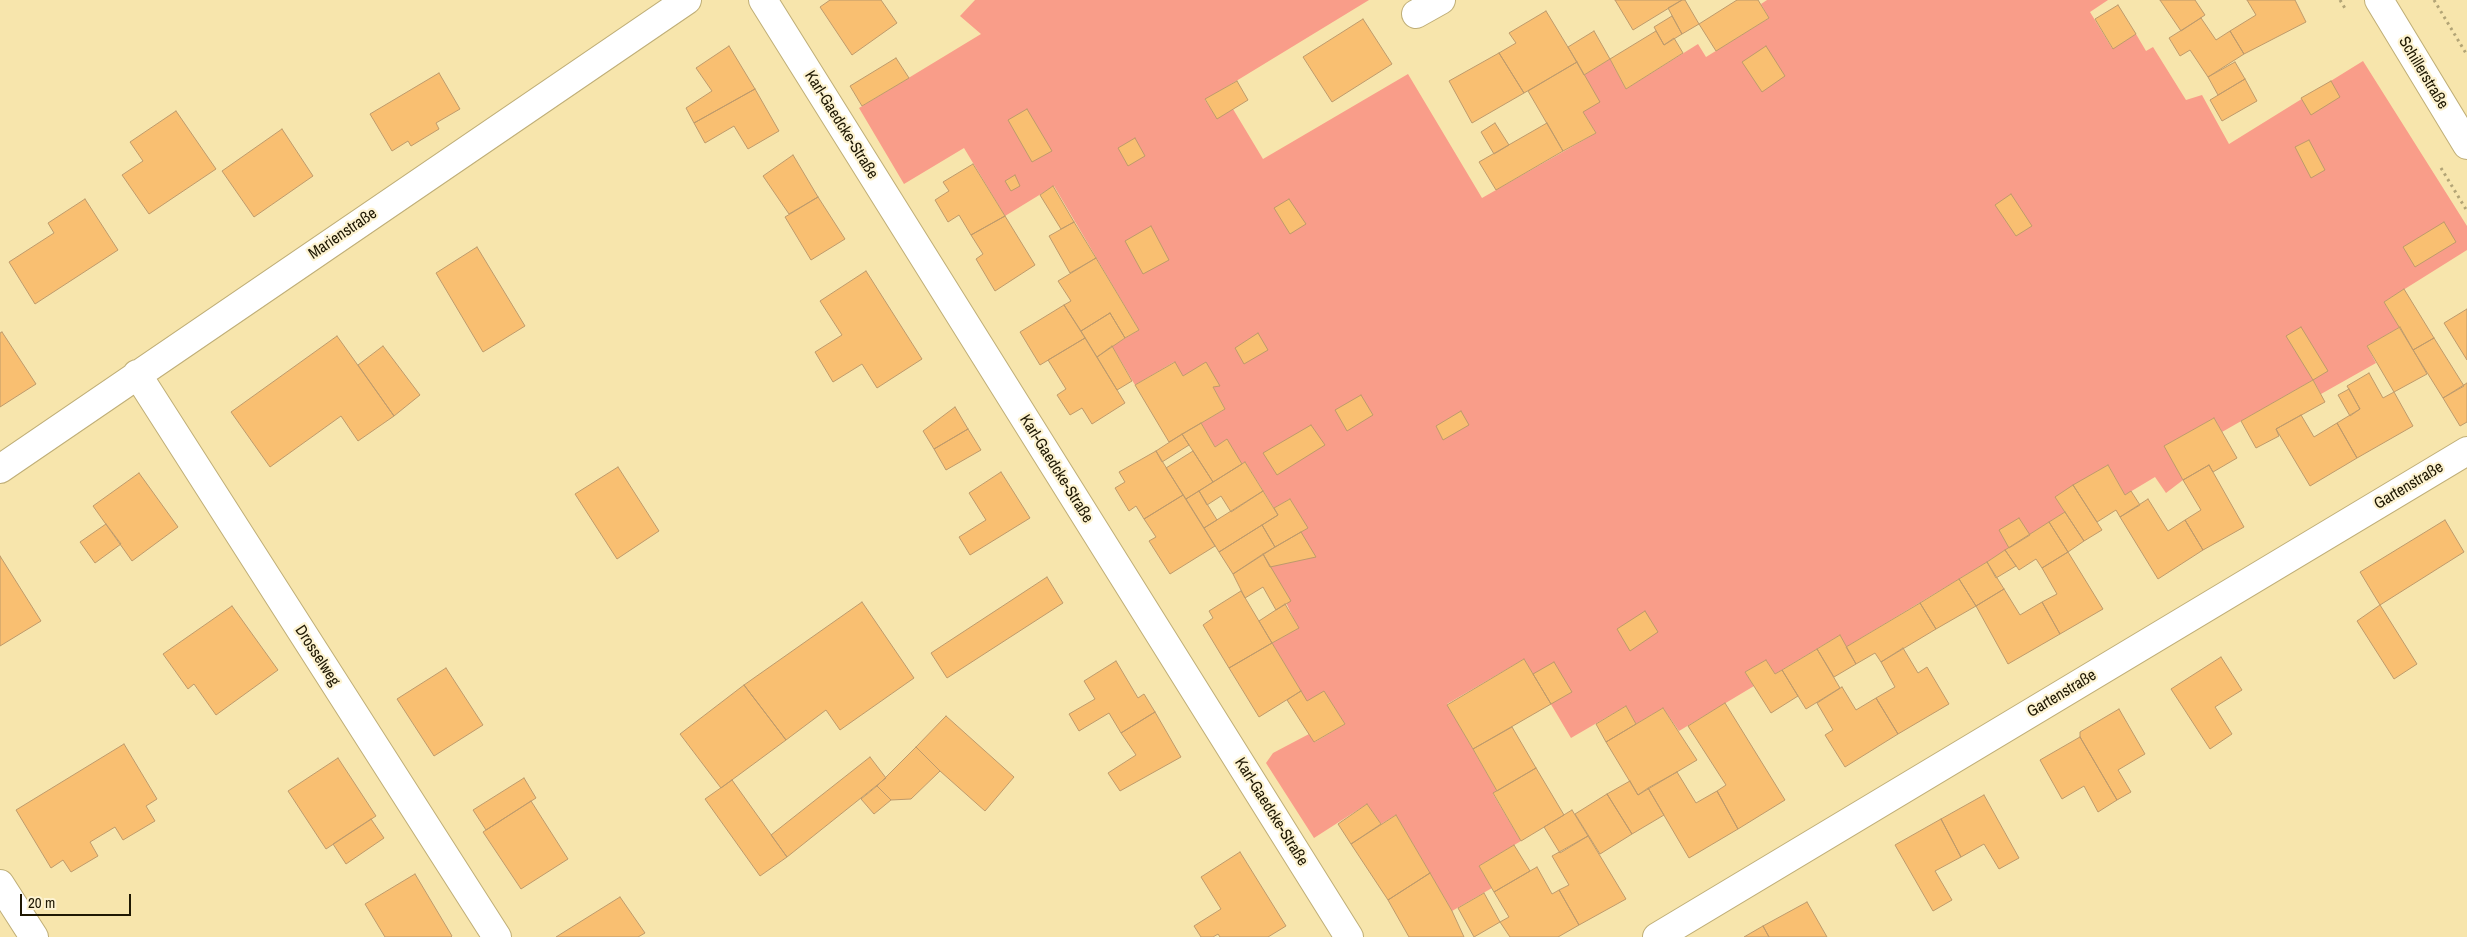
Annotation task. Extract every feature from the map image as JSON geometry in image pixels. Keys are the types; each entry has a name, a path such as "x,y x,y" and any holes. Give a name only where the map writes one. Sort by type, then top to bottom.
{"street":[{"name":"Marienstraße","path":"0,469 687,0"},
{"name":"Karl-Gaedcke-Straße","path":"762,0 1349,937"},
{"path":"1416,14 1441,0"},
{"name":"Schillerstraße","path":"2379,0 2467,145"},
{"name":"Drosselweg","path":"137,374 497,937"},
{"name":"Gartenstraße","path":"1657,937 2467,451"},
{"path":"0,884 34,937"}],"path":[{"path":"2434,0 2467,55"}],"shaded area":[{"path":"975,0 1369,0 1205,100 1217,118 1233,109 1263,159 1408,74 1482,198 1596,133 1583,112 1584,75 1610,59 1626,89 1698,44 1706,57 1769,18 1761,4 1767,0 2108,0 2090,12 2112,48 2136,34 2146,51 2153,47 2186,100 2202,95 2229,144 2363,61 2467,226 2467,250 2384,302 2400,327 2367,346 2376,363 2321,394 2313,380 2222,432 2214,418 2165,446 2183,480 2166,493 2155,477 2125,495 2108,465 2056,497 2065,512 1987,562 1846,647 1840,635 1775,674 1766,660 1745,672 1754,686 1679,731 1663,708 1636,724 1626,706 1571,738 1524,659 1447,704 1497,791 1493,794 1521,841 1479,866 1492,888 1452,911 1396,815 1381,824 1367,804 1314,838 1266,763 1273,753 1309,734 1315,742 1345,724 1324,692 1307,702 1272,643 1298,628 1263,554 1307,528 1290,499 1274,508 1245,462 1242,464 1226,440 1215,447 1201,423 1225,409 1213,387 1206,363 1183,376 1174,362 1135,385 1112,346 1139,330 1054,186 1005,216 964,148 904,184 859,108 981,34 960,16"}],"building":[{"path":"830,0 881,0 897,23 852,55 820,7"},
{"path":"1615,0 1682,0 1633,30"},
{"path":"1685,0 1699,24 1682,34 1668,8"},
{"path":"1737,0 1758,0 1769,18 1716,51 1699,24"},
{"path":"2160,0 2195,0 2205,15 2181,31"},
{"path":"2247,0 2295,0 2306,22 2244,54 2230,31 2256,15"},
{"path":"2118,5 2136,34 2113,49 2095,19"},
{"path":"1546,11 1577,62 1524,93 1499,53 1516,43 1509,33"},
{"path":"1672,16 1682,34 1664,45 1654,27"},
{"path":"2201,18 2216,40 2230,31 2244,54 2208,77 2190,50 2180,56 2169,38"},
{"path":"1363,19 1392,64 1332,102 1303,57"},
{"path":"1594,31 1610,59 1584,75 1568,47"},
{"path":"1656,31 1664,45 1674,38 1683,53 1626,89 1610,59"},
{"path":"729,46 755,89 694,123 686,108 712,91 696,68"},
{"path":"1766,46 1785,76 1762,92 1742,62"},
{"path":"1499,53 1524,93 1472,123 1449,81"},
{"path":"896,58 909,78 862,106 850,86"},
{"path":"1577,62 1600,102 1583,112 1596,133 1563,151 1528,91"},
{"path":"2235,62 2245,79 2218,95 2208,77"},
{"path":"439,73 460,109 436,123 439,129 411,146 408,141 392,151 370,114"},
{"path":"2245,79 2257,101 2222,121 2210,100"},
{"path":"1237,81 1248,100 1217,119 1205,99"},
{"path":"2331,81 2340,97 2311,115 2301,98"},
{"path":"755,89 779,131 748,149 734,126 705,143 694,123"},
{"path":"1027,109 1052,151 1032,162 1008,120"},
{"path":"176,111 216,169 149,214 122,175 143,161 130,142"},
{"path":"1495,123 1509,145 1494,154 1481,132"},
{"path":"1547,123 1563,151 1496,190 1479,162"},
{"path":"282,129 313,176 254,217 222,171"},
{"path":"1135,138 1145,156 1128,166 1118,148"},
{"path":"2309,140 2325,170 2311,178 2295,147"},
{"path":"793,155 818,197 789,214 763,176"},
{"path":"973,164 1005,216 971,235 959,215 948,222 935,200 949,191 943,182"},
{"path":"1015,175 1020,186 1011,191 1005,181"},
{"path":"1053,186 1074,222 1061,229 1040,195"},
{"path":"2011,194 2032,226 2016,236 1995,205"},
{"path":"818,197 845,239 811,260 785,217"},
{"path":"85,199 118,250 35,304 9,262 54,233 48,223"},
{"path":"1289,199 1306,224 1290,234 1274,208"},
{"path":"1005,216 1035,265 995,291 976,259 983,254 971,235"},
{"path":"1074,222 1096,258 1070,273 1049,236"},
{"path":"2444,222 2456,242 2415,267 2403,247"},
{"path":"1151,226 1169,260 1143,274 1125,241"},
{"path":"477,247 525,326 483,352 436,273"},
{"path":"1096,258 1139,330 1125,338 1110,313 1081,331 1064,305 1071,301 1058,281"},
{"path":"866,271 922,359 877,388 862,364 833,382 815,352 842,335 820,301"},
{"path":"2404,289 2434,338 2413,350 2384,302"},
{"path":"1064,305 1085,338 1040,365 1020,332"},
{"path":"2467,309 2467,360 2444,323"},
{"path":"1110,313 1125,338 1097,357 1081,331"},
{"path":"2301,327 2328,371 2313,380 2286,336"},
{"path":"2400,327 2427,374 2394,392 2367,346"},
{"path":"2,332 36,384 0,407 0,333"},
{"path":"1258,333 1268,350 1244,364 1235,348"},
{"path":"337,336 394,416 358,441 341,416 270,467 231,412"},
{"path":"1085,338 1125,403 1092,424 1082,408 1070,415 1057,395 1066,389 1048,360"},
{"path":"2434,338 2464,386 2443,398 2413,350"},
{"path":"383,346 420,395 394,416 358,365"},
{"path":"1112,346 1132,381 1117,390 1097,357"},
{"path":"1175,362 1183,376 1206,362 1220,386 1213,387 1225,409 1169,442 1135,385"},
{"path":"2369,373 2383,398 2394,392 2413,426 2357,458 2337,423 2360,409 2347,386"},
{"path":"2313,380 2325,402 2276,429 2279,436 2256,448 2241,421"},
{"path":"2467,383 2467,422 2460,426 2443,398"},
{"path":"2349,389 2360,409 2350,416 2338,395"},
{"path":"1361,395 1373,415 1347,431 1335,410"},
{"path":"955,407 968,429 934,449 923,431"},
{"path":"1461,411 1469,425 1443,440 1436,426"},
{"path":"2301,415 2314,437 2337,423 2357,458 2310,486 2276,429"},
{"path":"2214,418 2237,458 2213,472 2209,465 2183,480 2164,446"},
{"path":"1201,423 1215,447 1227,439 1242,464 1213,482 1182,434"},
{"path":"1311,425 1325,445 1277,475 1263,453"},
{"path":"968,429 981,450 946,470 934,449"},
{"path":"1182,434 1189,445 1162,462 1156,451"},
{"path":"1156,451 1183,495 1144,519 1136,506 1129,511 1115,488 1125,482 1119,472"},
{"path":"1193,451 1213,482 1186,499 1166,468"},
{"path":"1245,462 1263,491 1231,512 1221,496 1207,505 1199,491"},
{"path":"2108,465 2125,495 2131,491 2140,505 2120,517 2116,510 2097,522 2073,485"},
{"path":"2209,465 2244,527 2203,550 2185,520 2201,510 2183,480"},
{"path":"618,467 659,531 617,559 575,494"},
{"path":"1001,472 1030,518 970,555 959,537 986,520 969,493"},
{"path":"139,473 178,527 132,561 93,506"},
{"path":"2073,485 2102,530 2084,541 2055,497"},
{"path":"1199,491 1217,520 1204,528 1186,499"},
{"path":"1263,491 1278,515 1219,552 1204,528"},
{"path":"1183,495 1215,546 1170,574 1149,541 1156,537 1144,519"},
{"path":"1290,499 1308,528 1275,547 1262,525 1278,515 1274,508"},
{"path":"2148,499 2168,531 2185,520 2203,550 2158,579 2120,517"},
{"path":"2065,512 2084,541 2068,552 2049,522"},
{"path":"2019,518 2030,535 2009,548 1999,530"},
{"path":"2445,520 2464,552 2380,605 2360,572"},
{"path":"2049,522 2068,552 2042,568 2036,559 2019,570 2005,550"},
{"path":"106,524 121,544 95,563 80,542"},
{"path":"1262,525 1275,547 1233,574 1219,552"},
{"path":"1301,532 1316,557 1270,567 1263,554"},
{"path":"2005,550 2016,566 1996,578 1987,562"},
{"path":"2068,552 2103,609 2060,634 2042,602 2057,594 2042,568"},
{"path":"1263,554 1291,601 1276,610 1263,587 1245,598 1233,574"},
{"path":"0,556 41,621 0,646"},
{"path":"1987,562 2004,589 1976,606 1959,579"},
{"path":"1047,577 1063,603 947,678 931,653"},
{"path":"1959,579 1976,606 1936,629 1920,603"},
{"path":"2004,589 2020,615 2042,602 2060,634 2008,664 1976,606"},
{"path":"1241,591 1272,643 1229,668 1203,625 1213,618 1209,611"},
{"path":"862,602 914,678 840,730 826,710 786,740 744,685"},
{"path":"1920,603 1936,629 1881,662 1875,653 1856,664 1846,647"},
{"path":"1285,604 1299,628 1272,643 1259,621"},
{"path":"2380,605 2417,664 2394,679 2357,621"},
{"path":"232,606 278,670 216,715 194,684 188,689 163,654"},
{"path":"1645,611 1658,632 1630,651 1617,629"},
{"path":"1840,635 1856,664 1834,677 1817,649"},
{"path":"1272,643 1301,691 1259,717 1229,668"},
{"path":"1903,648 1918,673 1927,667 1949,704 1898,734 1876,698 1895,687 1881,662"},
{"path":"1817,649 1840,688 1806,709 1782,670"},
{"path":"2221,657 2242,690 2215,707 2232,734 2210,749 2171,689"},
{"path":"1524,659 1551,704 1473,749 1447,705"},
{"path":"1766,660 1775,674 1782,670 1798,696 1771,713 1745,672"},
{"path":"1116,661 1138,698 1144,694 1155,712 1121,733 1109,713 1079,731 1069,714 1095,699 1084,681"},
{"path":"1554,662 1572,692 1551,704 1533,674"},
{"path":"446,668 483,725 434,756 397,699"},
{"path":"744,685 786,740 721,788 680,734"},
{"path":"1842,687 1856,710 1876,698 1898,734 1845,767 1825,735 1833,730 1817,703"},
{"path":"1301,691 1307,701 1324,691 1345,724 1314,742 1287,700"},
{"path":"1725,703 1785,800 1738,829 1717,791 1726,785 1688,726"},
{"path":"1626,706 1636,724 1606,742 1596,724"},
{"path":"1663,708 1697,760 1638,795 1606,742"},
{"path":"2119,709 2145,754 2118,770 2131,792 2117,800 2080,737 2080,732"},
{"path":"1155,712 1181,757 1120,791 1108,773 1136,755 1121,733"},
{"path":"946,716 1014,777 985,811 916,747"},
{"path":"1512,727 1536,768 1497,791 1473,749"},
{"path":"2080,737 2117,800 2098,812 2084,786 2062,799 2040,760"},
{"path":"124,744 157,799 146,806 155,821 123,840 115,827 90,842 98,856 71,872 63,860 51,868 16,810"},
{"path":"916,747 940,771 911,799 891,800 877,786"},
{"path":"870,757 886,778 787,857 771,835"},
{"path":"338,758 376,816 326,849 288,791"},
{"path":"1536,768 1564,815 1521,841 1493,793"},
{"path":"1677,772 1696,803 1717,791 1738,829 1689,858 1648,788"},
{"path":"524,778 536,798 486,830 473,810"},
{"path":"732,780 787,857 760,876 705,799"},
{"path":"1630,781 1638,795 1648,788 1664,815 1632,834 1607,794"},
{"path":"877,786 891,800 874,814 861,799"},
{"path":"1607,794 1632,834 1600,854 1575,814"},
{"path":"1984,795 2019,858 1999,869 1984,844 1961,857 1941,819"},
{"path":"531,801 568,859 521,889 483,832"},
{"path":"1367,804 1381,824 1351,844 1338,824"},
{"path":"1572,810 1588,836 1560,853 1544,827"},
{"path":"1396,815 1430,873 1388,900 1351,844"},
{"path":"371,819 384,838 346,864 333,844"},
{"path":"1941,819 1961,857 1935,871 1952,900 1933,911 1895,845"},
{"path":"1588,836 1626,899 1579,925 1559,890 1569,885 1552,856"},
{"path":"1514,845 1530,871 1494,892 1479,866"},
{"path":"1240,852 1286,926 1268,937 1220,937 1218,934 1213,937 1201,937 1194,926 1221,909 1201,877"},
{"path":"1537,867 1552,894 1559,890 1579,925 1558,937 1510,937 1500,922 1509,917 1494,892"},
{"path":"1430,873 1452,911 1464,937 1409,937 1388,900"},
{"path":"415,874 451,937 385,937 365,904"},
{"path":"1484,893 1500,922 1474,937 1458,908"},
{"path":"620,897 645,933 638,937 556,937"},
{"path":"1807,902 1827,937 1769,937 1763,926"},
{"path":"1763,926 1769,937 1744,937"}]}
